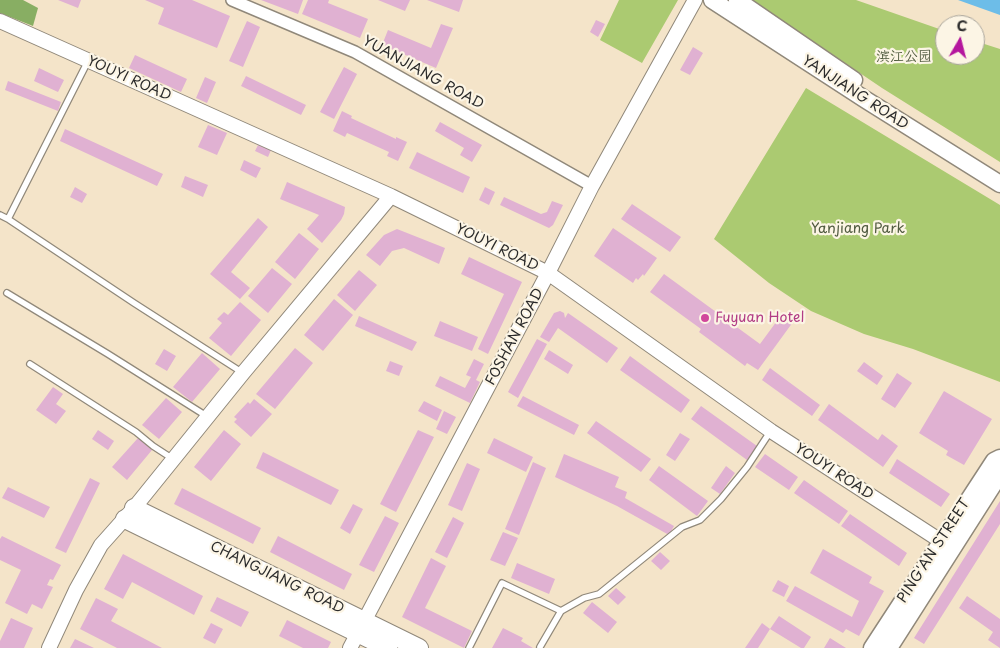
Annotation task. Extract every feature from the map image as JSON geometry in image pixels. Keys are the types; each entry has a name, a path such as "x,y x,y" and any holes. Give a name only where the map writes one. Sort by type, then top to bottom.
{"main road":[{"name":"YANJIANG ROAD","path":"712,0 1000,184"},
{"path":"737,0 872,91 1000,172"},
{"name":"PING'AN STREET","path":"889,648 994,460 1000,458"},
{"name":"PING'AN STREET","path":"872,648 946,544 1000,474"},
{"name":"CHANGJIANG ROAD","path":"130,513 358,634 388,648"},
{"name":"CHANGJIANG ROAD","path":"358,634 419,648"}],"street":[{"name":"YUANJIANG ROAD","path":"232,0 355,52 592,186"},
{"name":"FOSHAN ROAD","path":"358,634 592,186 695,0"},
{"name":"YOUYI ROAD","path":"0,21 391,196 548,273 770,431 946,544"},
{"path":"49,648 76,590 101,545 130,513 173,458 391,196"}],"lane":[{"path":"8,219 88,60"},
{"path":"0,215 134,304 243,373"},
{"path":"8,293 208,417"},
{"path":"30,364 173,458"},
{"path":"540,647 561,611 584,598 599,594 682,527 700,520 736,480 770,431"},
{"path":"470,648 502,583 561,611"}],"green space":[{"path":"0,0 23,0 38,8 33,26 0,13"},
{"path":"619,0 678,0 642,63 600,40"},
{"name":"滨江公园","path":"752,0 856,0 935,28 935,65 985,65 985,44 1000,49 1000,162 882,88"},
{"name":"Yanjiang Park","path":"806,88 1000,205 1000,382 913,349 864,334 811,311 769,283 714,239"}],"water":[{"path":"958,0 1000,0 1000,15"}],"building":[{"path":"58,0 81,0 78,8"},
{"path":"145,0 192,0 230,16 217,48 158,24 164,8"},
{"path":"261,0 303,0 298,14"},
{"path":"308,0 329,0 328,3 368,19 360,38 302,14"},
{"path":"378,0 410,0 405,11"},
{"path":"427,0 463,0 459,12"},
{"path":"596,20 605,24 598,37 590,32"},
{"path":"247,21 260,27 243,67 229,61"},
{"path":"441,24 453,28 436,68 382,45 388,30 431,48"},
{"path":"693,47 703,53 690,75 680,70"},
{"path":"135,55 187,79 181,92 129,68"},
{"path":"344,67 357,74 334,119 320,112"},
{"path":"39,68 64,80 58,92 34,81"},
{"path":"246,76 306,105 301,115 241,86"},
{"path":"205,77 216,82 207,103 196,98"},
{"path":"8,81 61,102 58,111 5,90"},
{"path":"342,111 352,116 351,118 396,139 396,137 407,142 398,161 387,156 389,152 347,133 345,137 333,131"},
{"path":"440,122 482,145 472,162 460,155 464,148 435,131"},
{"path":"208,125 227,133 217,155 198,147"},
{"path":"65,129 163,174 157,186 60,141"},
{"path":"258,145 271,150 268,157 255,151"},
{"path":"417,152 470,177 463,193 409,168"},
{"path":"244,160 261,168 256,178 240,170"},
{"path":"185,176 208,185 203,197 181,187"},
{"path":"287,182 345,207 341,220 322,243 307,229 319,215 280,199"},
{"path":"75,187 87,194 82,203 70,197"},
{"path":"485,187 495,192 489,205 479,200"},
{"path":"504,197 541,214 547,212 552,201 563,205 553,225 549,228 500,205"},
{"path":"632,204 681,237 670,252 621,219"},
{"path":"258,218 268,227 231,272 250,288 240,299 210,274"},
{"path":"613,228 657,258 644,276 643,274 638,280 636,278 633,283 594,256"},
{"path":"397,229 445,248 439,264 404,248 392,251 380,266 366,255 384,235"},
{"path":"299,233 319,249 295,279 275,262"},
{"path":"469,257 522,282 488,354 478,349 504,294 461,274"},
{"path":"272,268 292,284 268,313 248,296"},
{"path":"359,270 377,285 355,311 337,295"},
{"name":"Fuyuan Hotel","path":"664,274 760,344 782,314 793,322 758,370 747,363 745,366 699,332 701,329 650,292"},
{"path":"334,299 353,315 323,351 304,335"},
{"path":"240,302 261,320 231,356 209,338 222,323 217,319 224,312 228,315"},
{"path":"560,311 564,313 565,318 568,313 618,348 607,363 558,328 549,342 540,337 554,313"},
{"path":"359,316 417,342 412,351 355,326"},
{"path":"440,321 478,337 472,351 434,336"},
{"path":"537,339 547,344 518,398 508,392"},
{"path":"295,348 313,363 275,409 256,394"},
{"path":"164,349 176,356 167,371 155,364"},
{"path":"549,350 573,365 568,374 544,359"},
{"path":"202,353 220,369 192,402 173,387"},
{"path":"630,356 690,400 681,413 620,370"},
{"path":"474,359 484,364 476,380 480,382 470,403 435,386 440,376 465,388 471,377 466,375"},
{"path":"390,361 403,366 399,376 386,371"},
{"path":"864,362 883,376 877,385 857,371"},
{"path":"770,368 820,405 812,416 762,380"},
{"path":"897,373 912,383 895,408 881,399"},
{"path":"53,387 63,394 56,404 66,411 56,424 36,410"},
{"path":"944,391 992,419 964,465 946,455 948,451 919,433"},
{"path":"523,396 579,425 574,435 517,406"},
{"path":"166,398 182,412 159,439 142,425"},
{"path":"254,399 272,414 251,437 234,422 237,419 234,417 248,402 250,404"},
{"path":"424,401 442,410 437,421 418,411"},
{"path":"829,404 878,440 882,434 898,446 883,467 818,420"},
{"path":"701,406 757,446 747,460 691,419"},
{"path":"444,411 456,417 447,434 436,429"},
{"path":"596,421 651,459 641,472 587,433"},
{"path":"98,430 114,441 108,450 92,439"},
{"path":"224,430 241,444 211,481 194,467"},
{"path":"418,430 434,437 396,512 380,504"},
{"path":"680,433 690,439 675,461 666,455"},
{"path":"138,438 152,450 127,480 112,467"},
{"path":"494,438 533,457 526,472 487,453"},
{"path":"263,452 339,490 331,505 256,468"},
{"path":"564,454 619,477 615,487 627,492 625,498 674,526 669,535 617,506 555,477"},
{"path":"765,454 798,477 789,490 755,467"},
{"path":"897,459 950,494 941,507 889,473"},
{"path":"533,462 546,468 519,535 505,529"},
{"path":"467,463 480,469 462,511 448,505"},
{"path":"659,466 708,501 697,516 649,480"},
{"path":"726,466 735,473 720,494 711,488"},
{"path":"90,478 100,483 66,553 55,548"},
{"path":"804,480 848,511 839,524 794,493"},
{"path":"8,487 50,507 44,518 2,498"},
{"path":"182,488 261,528 253,544 174,504"},
{"path":"1000,501 1000,524 924,644 914,638"},
{"path":"353,504 363,509 350,534 340,528"},
{"path":"850,514 907,553 899,566 841,526"},
{"path":"385,516 399,523 374,572 359,565"},
{"path":"453,517 464,523 447,558 435,552"},
{"path":"503,532 518,538 505,566 490,560"},
{"path":"2,536 61,565 53,580 50,579 47,585 53,587 42,609 32,604 27,614 5,603 21,570 0,560 0,539"},
{"path":"278,536 352,574 344,590 270,552"},
{"path":"823,549 872,577 869,583 884,591 859,636 846,629 843,633 786,601 795,586 852,617 859,601 810,573"},
{"path":"660,552 670,561 661,570 651,561"},
{"path":"123,554 203,596 194,615 132,582 123,599 104,589"},
{"path":"431,558 446,566 425,608 472,631 464,648 402,617"},
{"path":"517,563 555,579 549,594 511,578"},
{"path":"778,580 789,586 784,597 772,591"},
{"path":"616,588 626,597 618,605 608,596"},
{"path":"967,596 1000,619 1000,648 988,640 993,632 959,608"},
{"path":"217,597 249,612 241,627 210,611"},
{"path":"96,598 118,609 111,621 162,648 117,648 80,629"},
{"path":"592,602 617,622 608,633 583,613"},
{"path":"779,616 811,637 804,648 770,629"},
{"path":"11,618 33,628 24,648 0,648 0,641"},
{"path":"287,620 331,642 328,648 303,648 279,636"},
{"path":"211,623 223,629 215,644 203,638"},
{"path":"762,623 770,629 758,648 745,648"},
{"path":"503,628 523,638 521,641 533,648 492,648"},
{"path":"830,638 846,648 824,648"},
{"path":"75,639 94,648 70,648"}],"place":[{"name":"Fuyuan Hotel","path":"705,318"}]}
